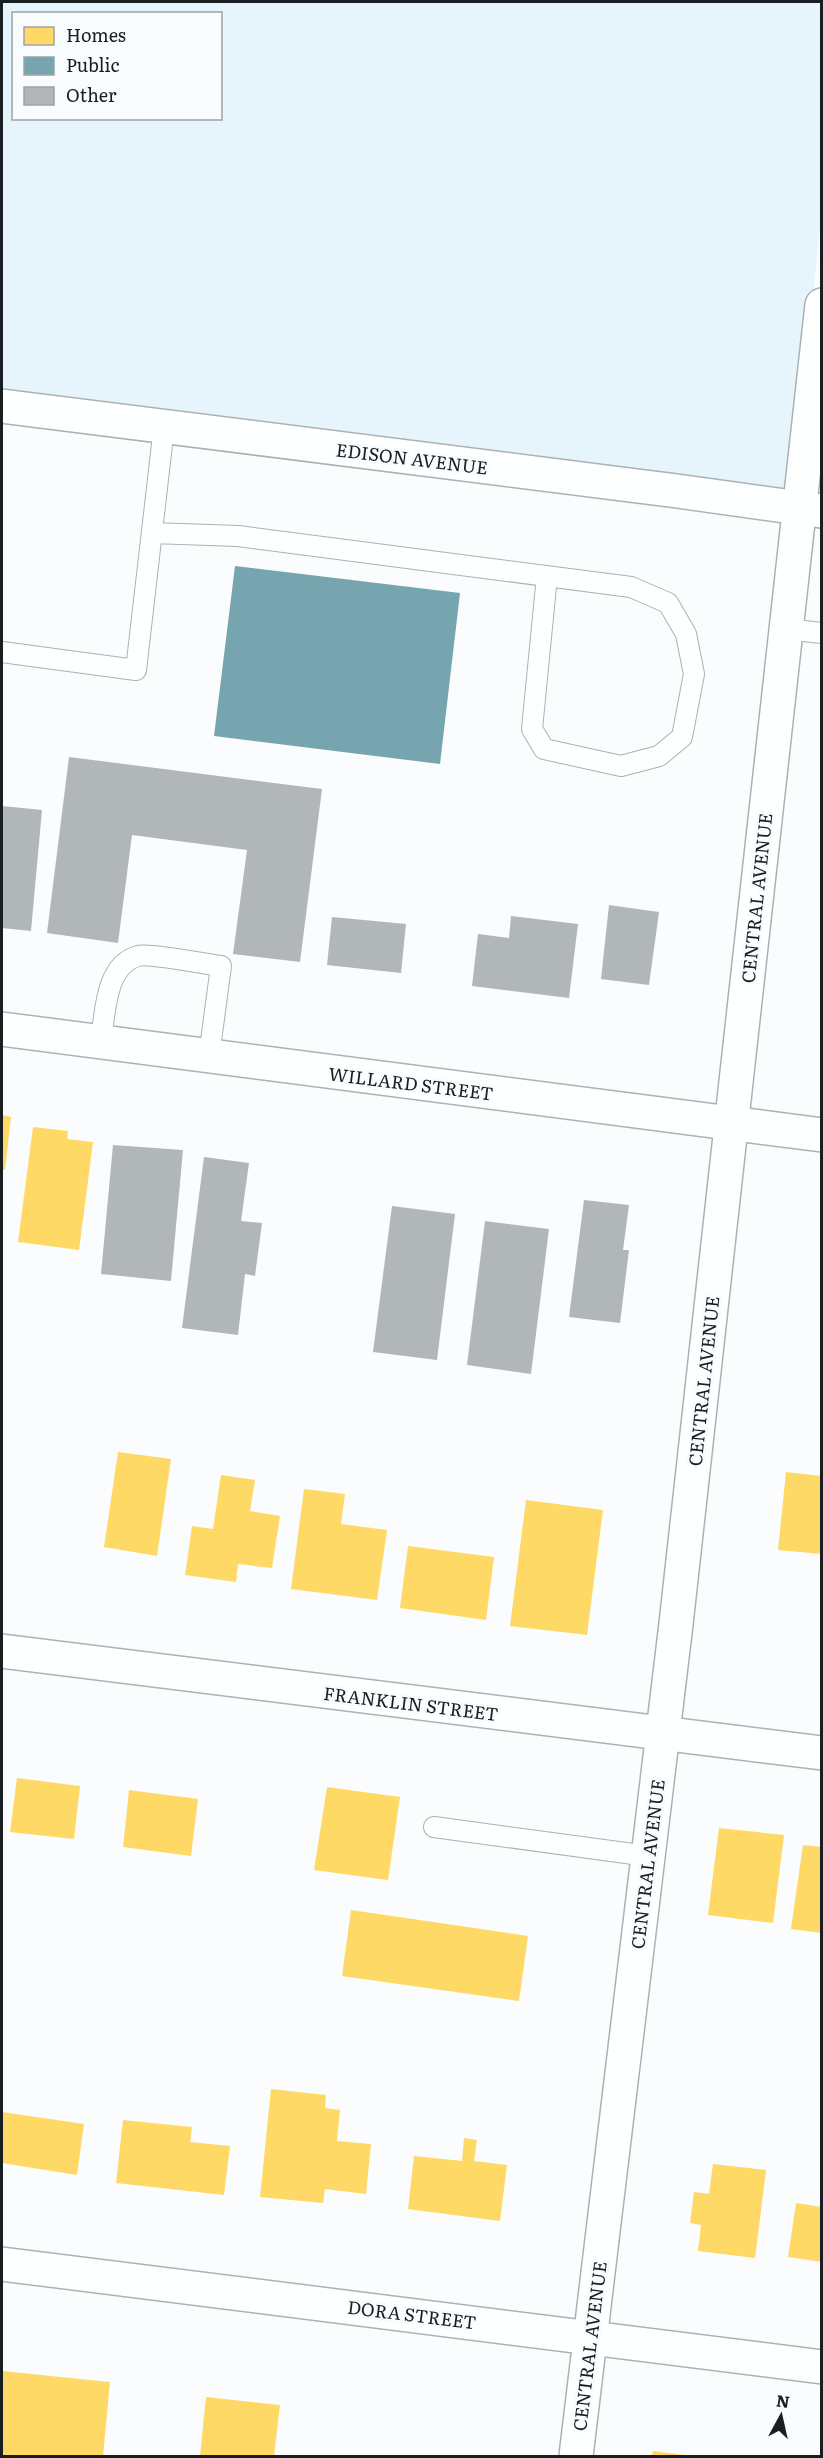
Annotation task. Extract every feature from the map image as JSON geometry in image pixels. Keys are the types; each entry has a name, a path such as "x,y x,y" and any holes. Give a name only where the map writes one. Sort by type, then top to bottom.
{"street":[{"name":"CENTRAL AVENUE","path":"576,2457 648,1857 786,629 810,510 822,305"},
{"name":"EDISON AVENUE","path":"2,406 810,510"},
{"name":"WILLARD STREET","path":"2,1029 822,1135"},
{"name":"FRANKLIN STREET","path":"2,1651 822,1754"},
{"name":"DORA STREET","path":"2,2264 590,2336 822,2367"}],"lane":[{"path":"2,652 136,670 164,427"},
{"path":"152,533 238,536 547,576 631,587 668,603 686,634 694,674 682,737 659,756 621,766 544,749 532,729 547,576"},
{"path":"786,629 822,633"},
{"path":"101,1041 109,991 123,964 139,955 221,966 209,1056"},
{"path":"434,1827 648,1857"}],"shaded area":[{"path":"2,2 821,2 821,217 792,497 2,398"}],"building: Homes":[{"path":"2,1115 11,1117 5,1170 2,1170"},
{"path":"33,1127 68,1131 67,1139 93,1142 79,1250 18,1242"},
{"path":"118,1452 171,1459 157,1556 104,1547"},
{"path":"786,1472 822,1476 822,1554 778,1550"},
{"path":"221,1475 255,1480 250,1511 280,1516 272,1568 238,1564 236,1582 185,1575 192,1526 213,1529"},
{"path":"304,1489 345,1494 341,1524 387,1530 377,1600 291,1589"},
{"path":"526,1500 603,1510 587,1635 510,1626"},
{"path":"408,1546 494,1557 486,1620 400,1608"},
{"path":"17,1778 80,1786 74,1839 10,1832"},
{"path":"327,1787 400,1797 388,1880 314,1870"},
{"path":"129,1790 198,1799 191,1856 123,1847"},
{"path":"719,1828 784,1835 773,1923 708,1915"},
{"path":"803,1845 822,1847 822,1933 791,1929"},
{"path":"351,1910 528,1936 519,2001 342,1976"},
{"path":"271,2089 326,2095 325,2108 340,2110 337,2141 371,2144 366,2194 325,2189 323,2203 260,2197"},
{"path":"2,2112 84,2124 77,2175 2,2163"},
{"path":"123,2120 192,2127 190,2142 230,2146 224,2195 116,2183"},
{"path":"464,2138 477,2140 474,2161 507,2165 500,2221 408,2209 414,2156 462,2161"},
{"path":"713,2164 766,2170 755,2258 698,2251 701,2225 690,2223 694,2192 709,2194"},
{"path":"796,2203 822,2207 822,2262 788,2257"},
{"path":"2,2371 110,2382 103,2456 2,2456"},
{"path":"206,2397 280,2405 274,2456 200,2456"},
{"path":"653,2451 685,2455 685,2456 652,2456"}],"building: Public":[{"path":"235,566 460,593 440,764 214,736"}],"building: Other":[{"path":"69,757 322,789 300,962 233,954 247,850 132,835 118,943 47,933"},
{"path":"2,806 42,810 31,931 2,928"},
{"path":"609,905 659,912 649,985 601,979"},
{"path":"511,916 578,924 569,998 472,986 478,934 509,938"},
{"path":"332,917 406,924 401,973 327,965"},
{"path":"113,1145 183,1150 171,1281 101,1274"},
{"path":"204,1157 249,1163 241,1221 262,1223 255,1276 245,1274 238,1335 182,1328"},
{"path":"584,1200 629,1205 623,1250 629,1250 620,1323 569,1317"},
{"path":"392,1206 455,1214 437,1360 373,1352"},
{"path":"485,1221 549,1229 531,1374 467,1365"}]}
